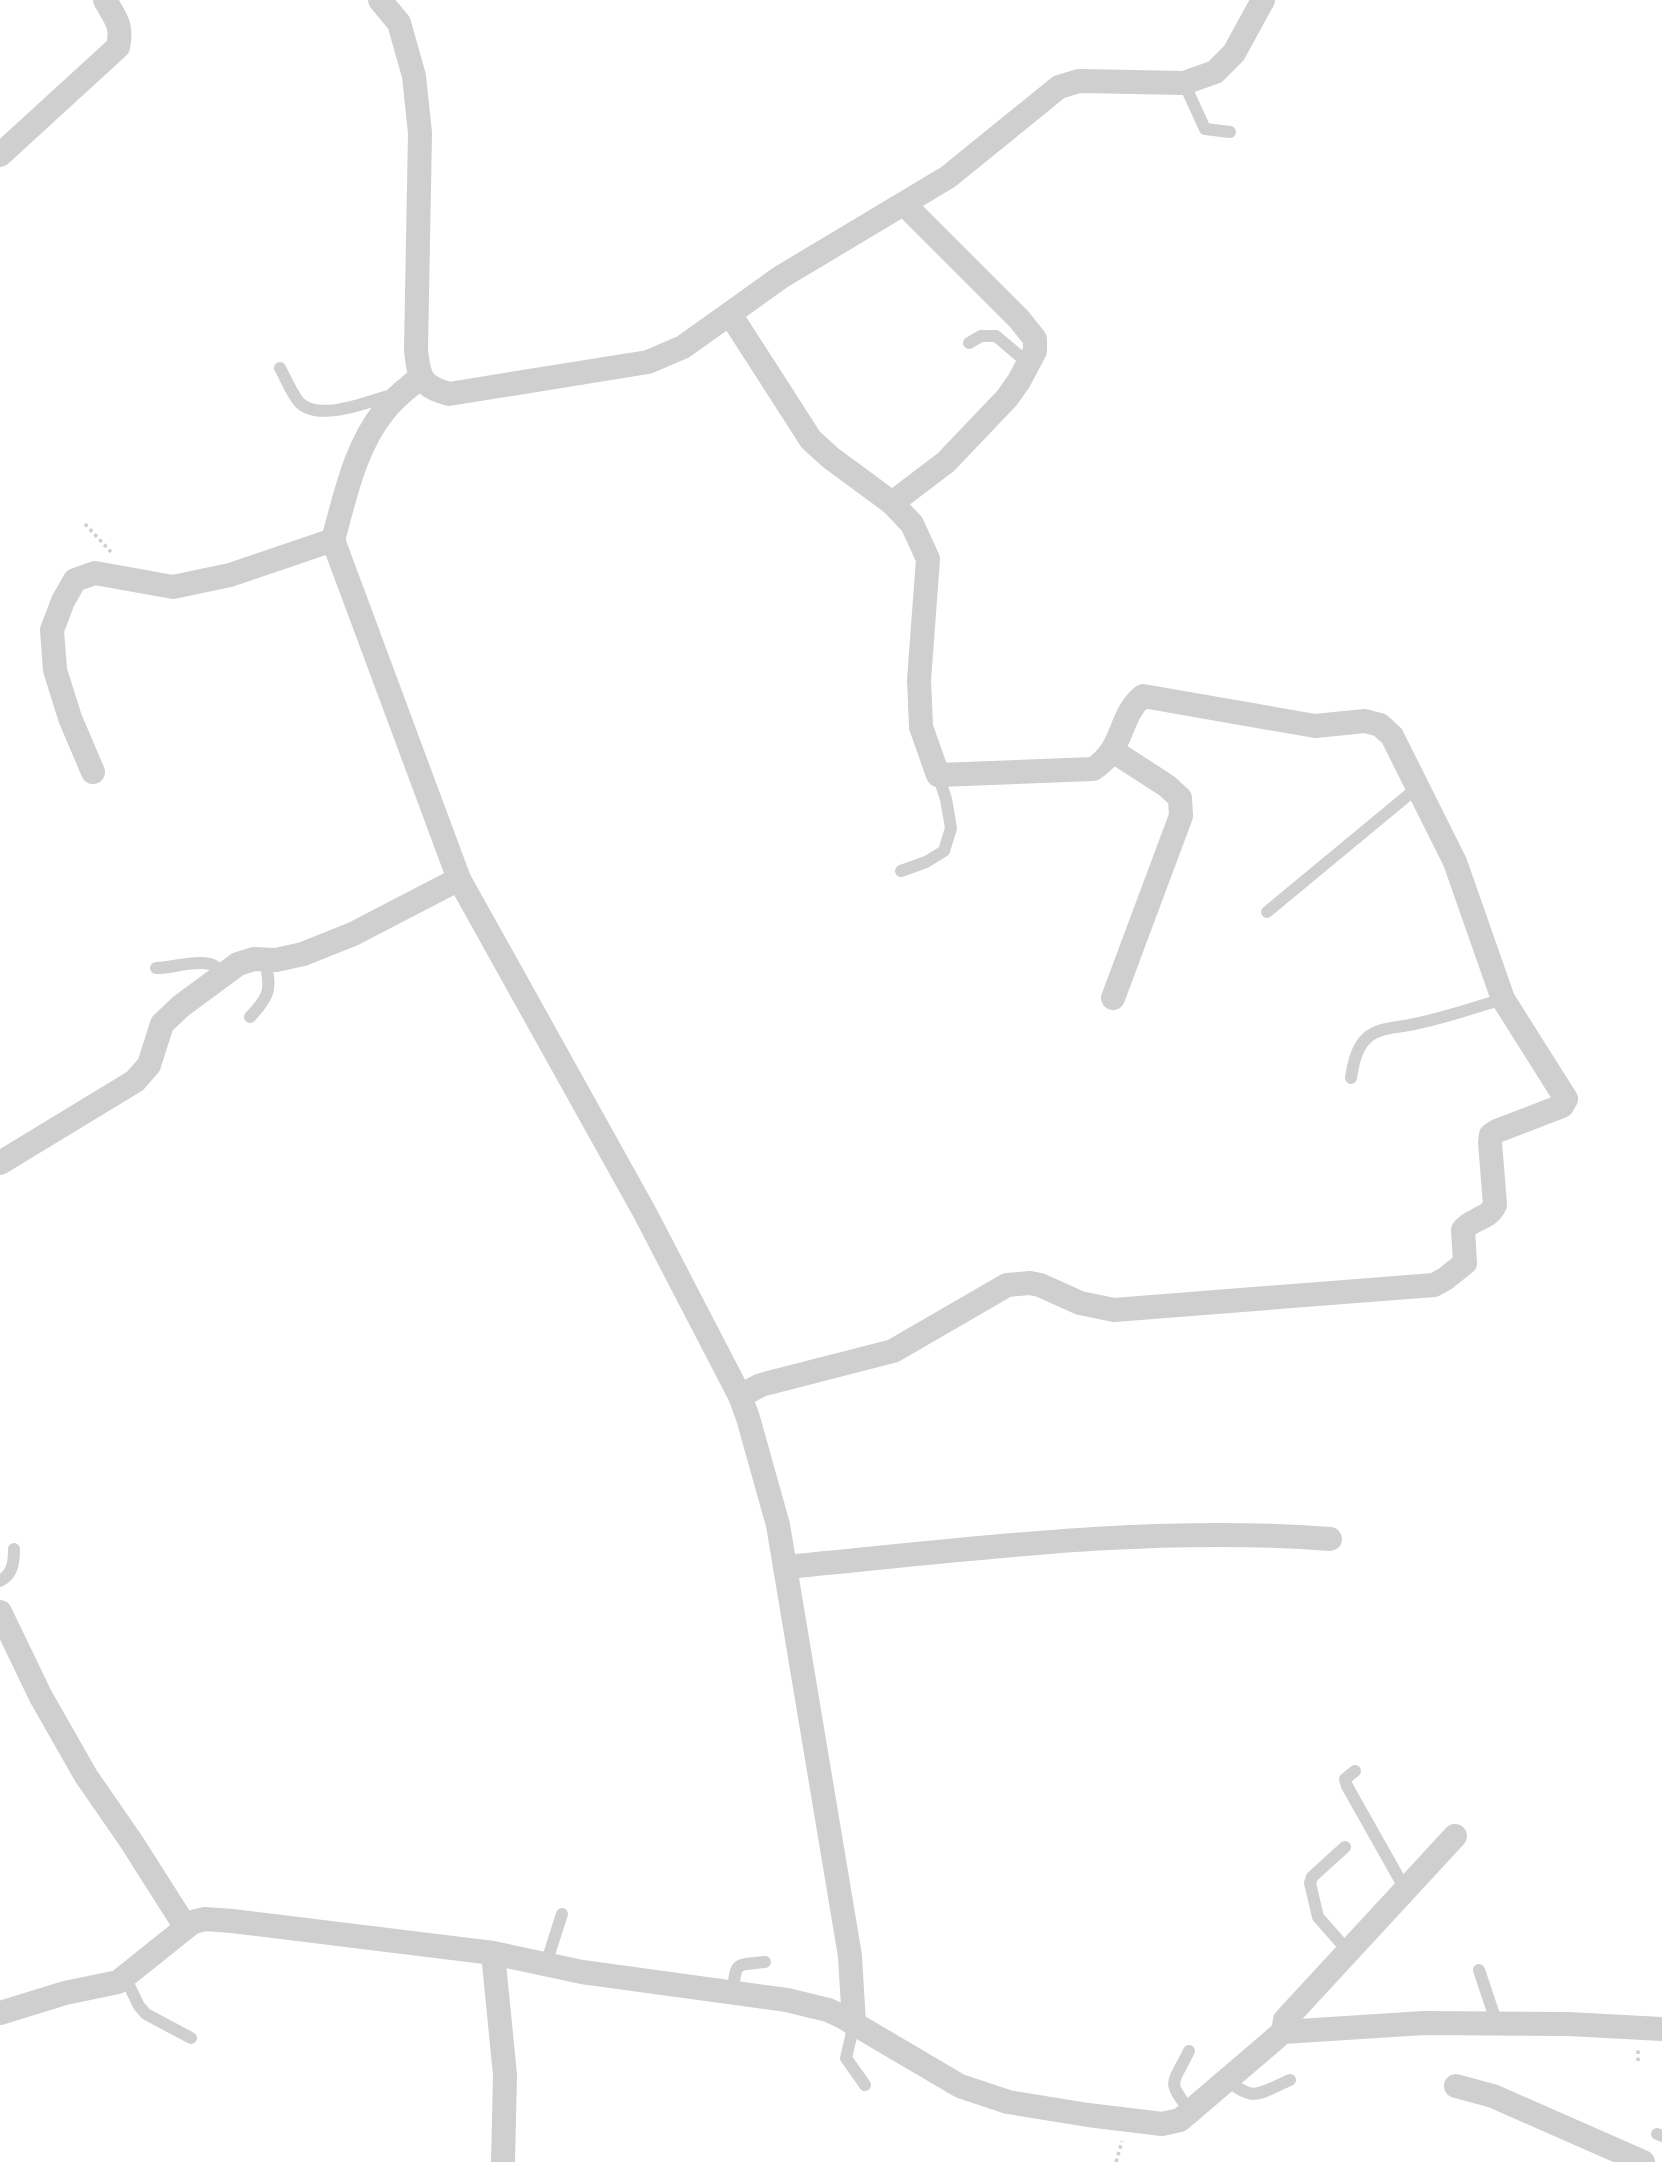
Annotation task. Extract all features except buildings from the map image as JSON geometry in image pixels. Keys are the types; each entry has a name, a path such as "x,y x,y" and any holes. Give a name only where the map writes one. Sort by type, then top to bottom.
{"street":[{"path":"0,155 118,47 121,33 105,0"},
{"path":"380,0 399,23 414,76 420,133 416,350 418,367 413,384 385,410 366,439 350,479 332,540 458,878 645,1213 740,1396 748,1418 778,1525 850,1956 854,2024"},
{"path":"413,384 449,394 648,362 683,347 781,277 948,177 1059,88 1079,81 1184,83 1215,72 1234,53 1263,0"},
{"path":"892,503 946,462 1007,398 1035,351 1035,340 1019,319 904,204"},
{"path":"730,314 811,440 892,503 912,524 928,559 919,691 921,727 938,775 1093,769 1106,761 1113,751 1134,703 1143,696 1315,726 1364,721 1380,725 1392,736 1455,862 1503,999 1566,1099 1562,1106 1497,1130 1491,1135 1495,1205 1485,1217 1465,1226 1465,1263 1434,1285 1114,1310 1080,1303 1040,1285 1007,1285 893,1351 761,1385 740,1396"},
{"path":"93,772 70,718 55,670 52,630 63,601 75,580 95,573 173,587 230,575 332,540"},
{"path":"1113,751 1167,786 1180,798 1181,816 1113,999"},
{"path":"0,1163 135,1082 149,1065 162,1024 181,1006 238,964 254,959 276,960 303,954 354,934 458,878"},
{"path":"785,1567 1035,1543 1164,1535 1282,1535 1330,1539"},
{"path":"0,1612 41,1697 86,1776 185,1926"},
{"path":"0,2013 65,1993 118,1982 185,1926 205,1919 232,1921 493,1953 582,1972 788,2000 828,2010 960,2086 1008,2102 1162,2124 1180,2120 1191,2112 1283,2032 1286,2020 1455,1836"},
{"path":"493,1953 505,2075 503,2162"},
{"path":"1283,2032 1424,2023 1568,2024 1662,2029"},
{"path":"1456,2086 1493,2096 1643,2162"}],"lane":[{"path":"1184,83 1205,129 1230,132"},
{"path":"969,343 981,336 996,336 1029,364"},
{"path":"280,368 300,403 313,411 341,410 413,384"},
{"path":"901,870 926,862 944,851 951,828 938,775"},
{"path":"1266,912 1418,787"},
{"path":"250,1017 265,1002 268,994 270,984 265,959"},
{"path":"156,968 211,964 225,974"},
{"path":"1351,1078 1353,1063 1367,1038 1381,1031 1503,999"},
{"path":"0,1581 12,1570 14,1549"},
{"path":"1355,1771 1345,1779 1347,1786 1405,1889"},
{"path":"1345,1847 1312,1877 1311,1884 1318,1917 1349,1951"},
{"path":"546,1964 562,1914"},
{"path":"733,1992 736,1969 740,1964 765,1962"},
{"path":"1479,1970 1496,2024"},
{"path":"125,1977 139,2006 146,2014 191,2038"},
{"path":"854,2024 846,2058 865,2085"},
{"path":"1189,2051 1173,2084 1174,2090 1191,2112"},
{"path":"1227,2080 1242,2092 1255,2094 1290,2080"}]}
